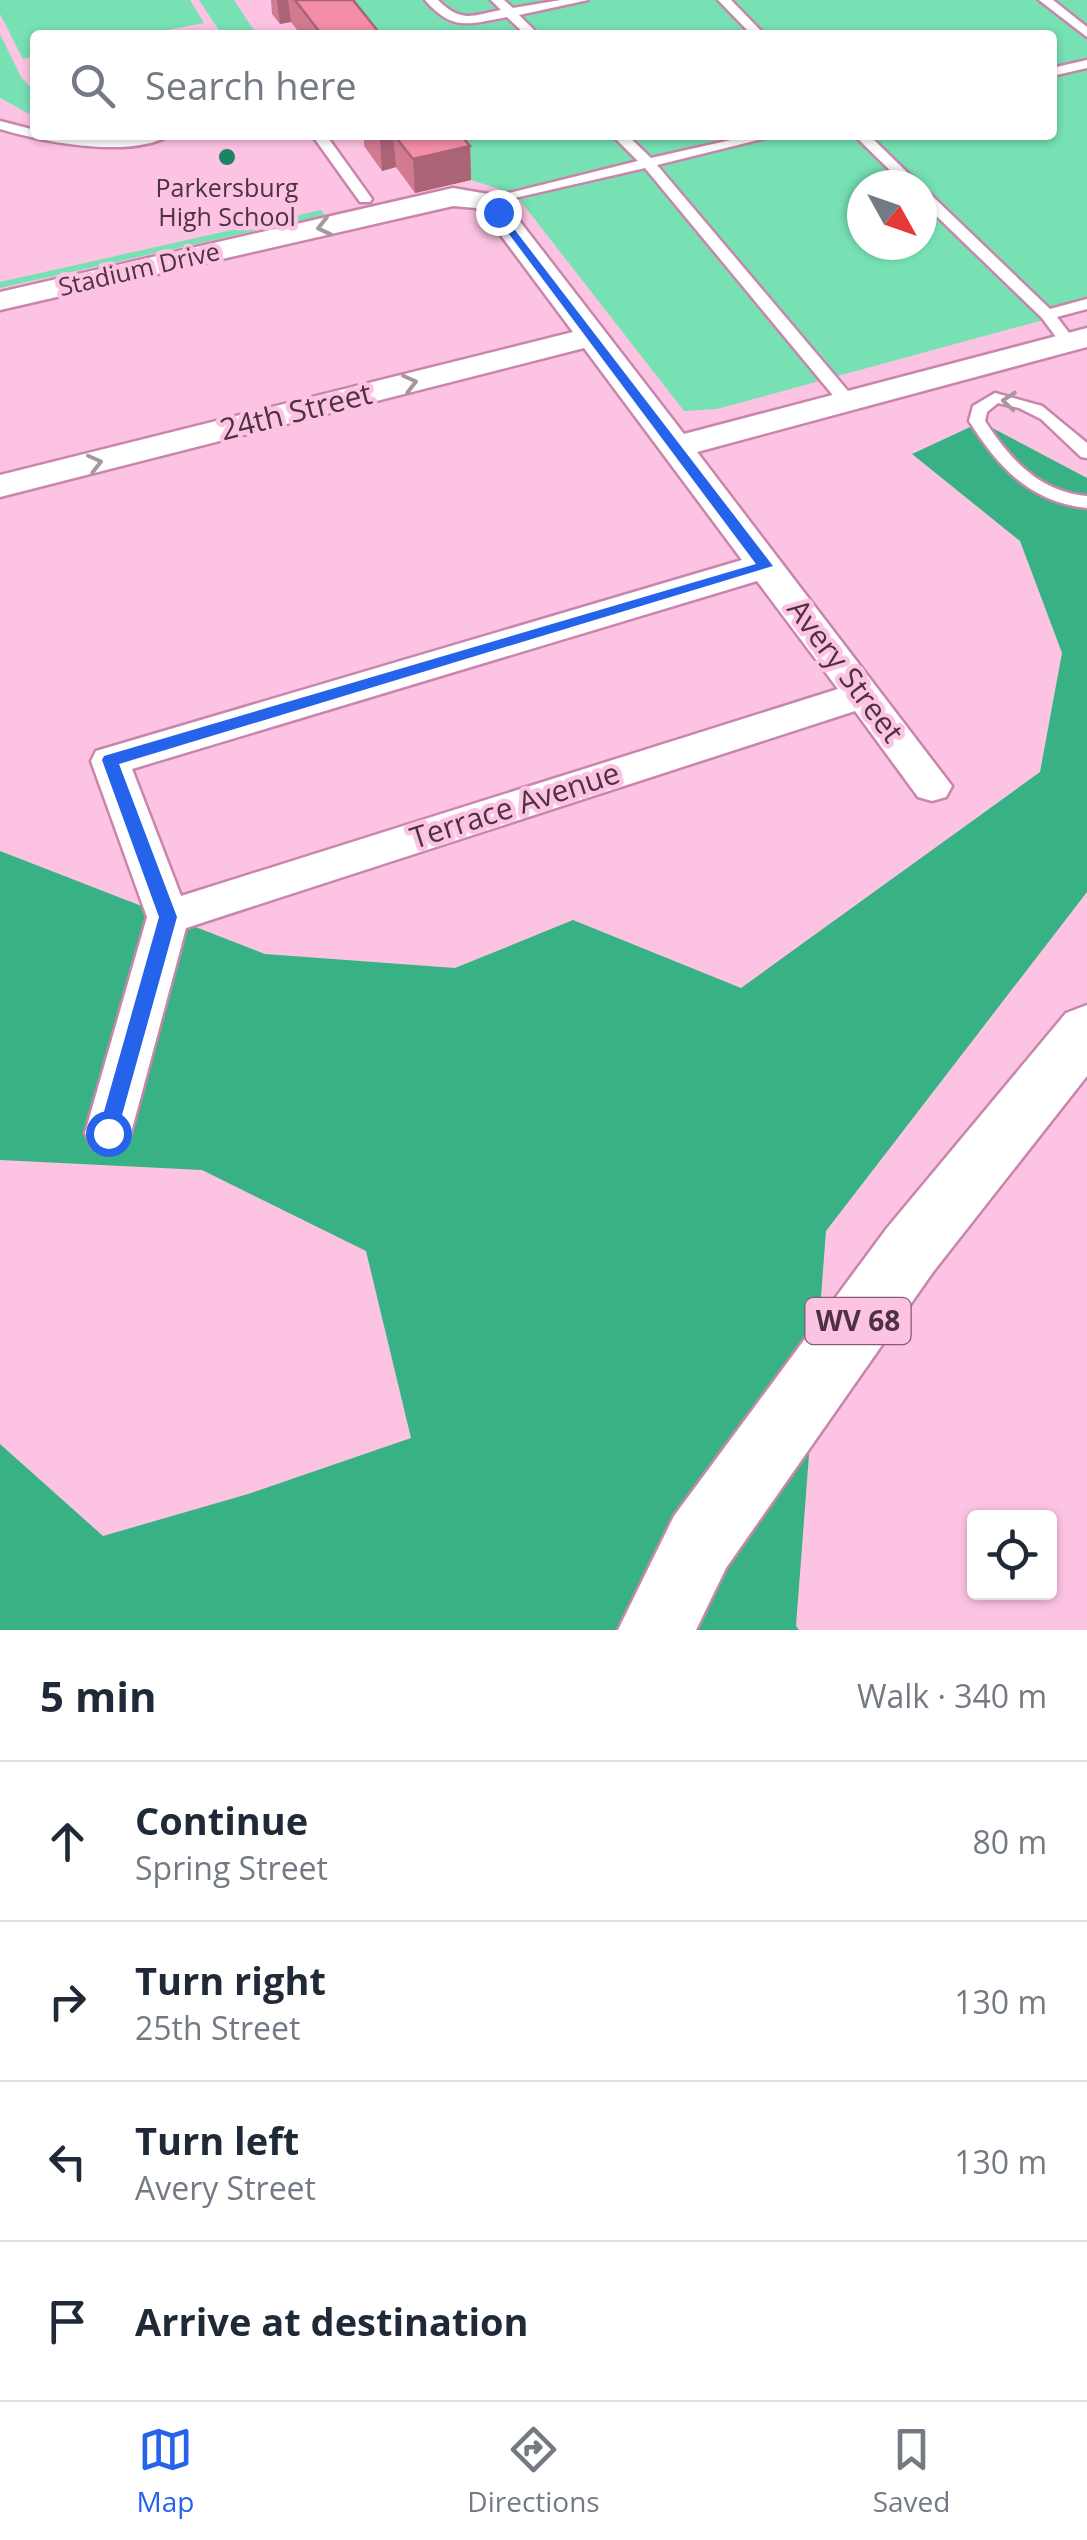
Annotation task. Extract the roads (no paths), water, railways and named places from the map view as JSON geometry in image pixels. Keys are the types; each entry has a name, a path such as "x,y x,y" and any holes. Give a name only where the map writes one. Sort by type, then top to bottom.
{"main road":[{"name":"WV 68","path":"656,1630 700,1542 723,1509 910,1250 1087,1031"}],"street":[{"name":"Stadium Drive","path":"0,301 453,197 484,201"},
{"name":"Avery Street","path":"484,201 498,212 932,786"},
{"name":"24th Street","path":"0,486 592,337"},
{"path":"675,447 1078,340"},
{"path":"108,1133 168,917 110,760 766,566"},
{"name":"Terrace Avenue","path":"168,917 862,694"}],"lane":[{"path":"431,0 449,18 462,21 582,0"},
{"path":"498,0 527,30"},
{"path":"724,0 755,30"},
{"path":"1045,0 1087,33"},
{"path":"1057,71 1087,64"},
{"path":"0,124 30,133"},
{"path":"55,140 140,140"},
{"path":"323,140 365,199"},
{"path":"624,140 648,163 847,401"},
{"path":"484,201 749,140"},
{"path":"866,140 897,170"},
{"path":"937,209 1078,340"},
{"path":"1047,315 1087,304"},
{"path":"1087,453 1044,410 1024,402 995,398 979,410 977,421 989,440 1032,487 1064,502 1087,502"}],"place":[{"name":"Parkersburg High School","path":"227,157"}]}
